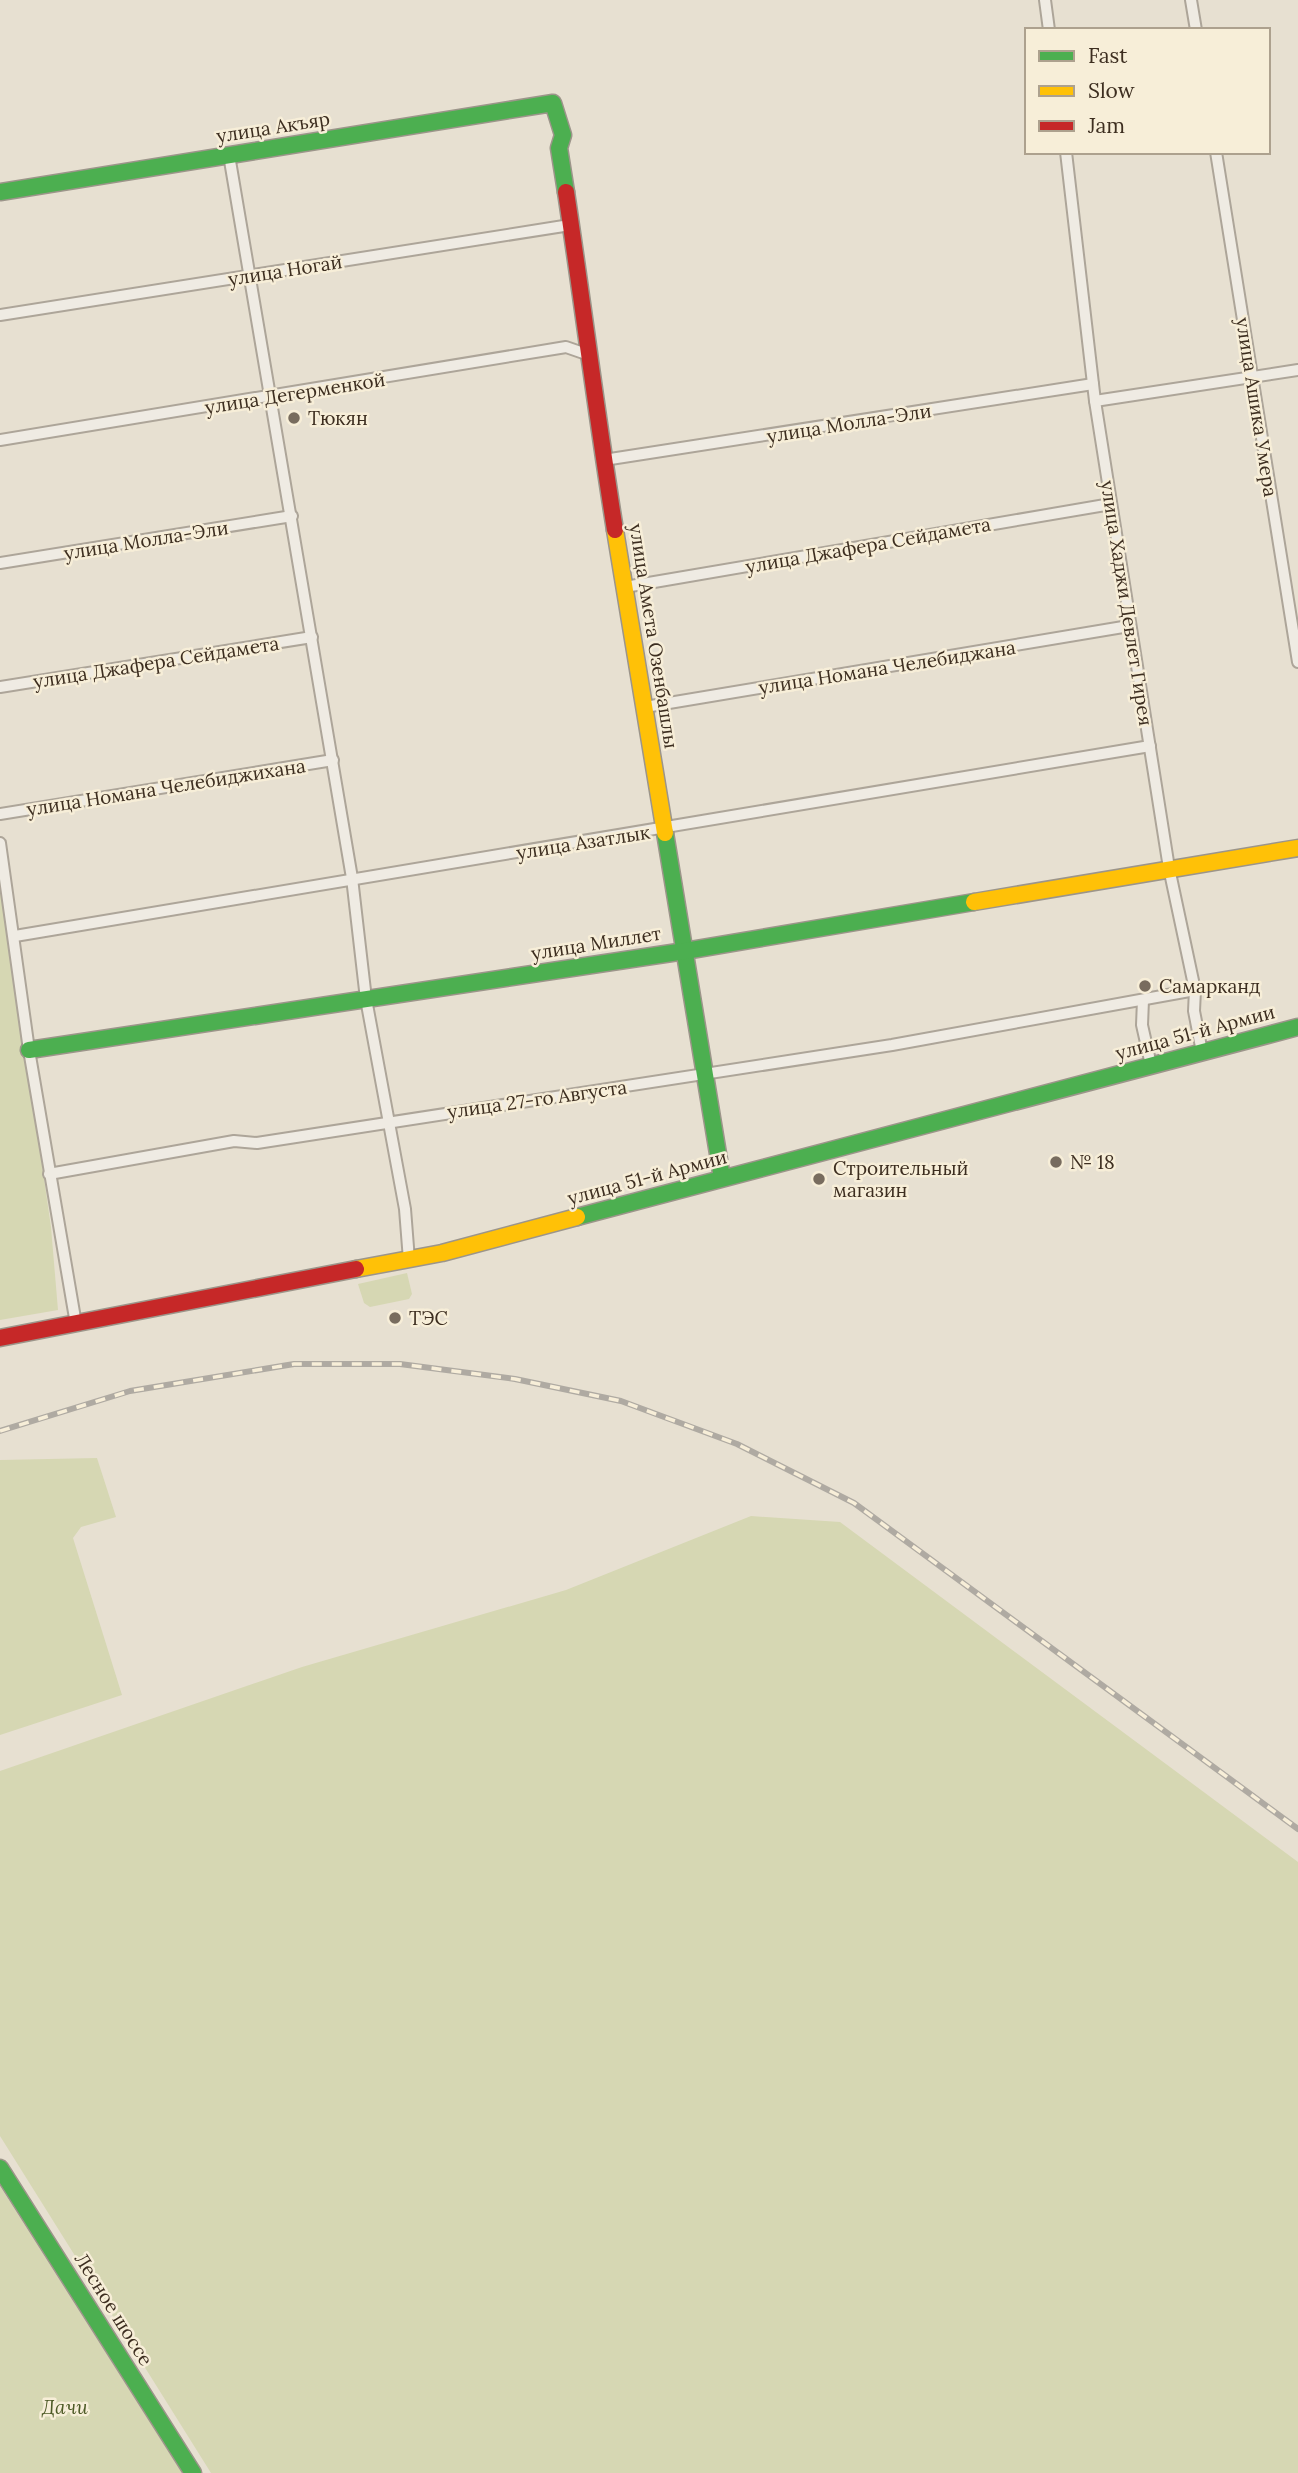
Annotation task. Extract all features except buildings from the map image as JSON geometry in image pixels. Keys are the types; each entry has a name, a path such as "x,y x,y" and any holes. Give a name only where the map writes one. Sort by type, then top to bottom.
{"street":[{"path":"1045,0 1049,28"},
{"path":"1191,0 1196,28"},
{"name":"улица Акъяр","path":"0,192 553,103"},
{"name":"улица Амета Озенбашлы","path":"553,103 563,135 559,148 604,460 722,1178"},
{"name":"улица Хаджи Девлет Гирея","path":"1066,154 1095,401 1129,626 1169,868 1195,990 1194,1012 1202,1052"},
{"name":"улица Ашика Умера","path":"1216,154 1298,662"},
{"path":"229,155 333,760 352,878 366,999 405,1209 409,1260"},
{"name":"улица Ногай","path":"0,315 570,225"},
{"name":"улица Дегерменкой","path":"0,440 566,347 589,355"},
{"path":"1095,401 1298,370"},
{"name":"улица Молла-Эли","path":"604,460 1093,384"},
{"name":"улица Джафера Сейдамета","path":"625,587 1111,504"},
{"name":"улица Молла-Эли","path":"0,563 292,516"},
{"name":"улица Номана Челебиджана","path":"645,707 1129,626"},
{"name":"улица Джафера Сейдамета","path":"0,687 312,637"},
{"name":"улица Азатлык","path":"15,936 1150,746"},
{"name":"улица Номана Челебиджихана","path":"0,814 333,760"},
{"path":"0,842 29,1050 76,1324"},
{"name":"улица Миллет","path":"29,1050 685,951 849,921 1002,900 1169,868 1298,848"},
{"name":"улица 27-го Августа","path":"49,1174 234,1141 257,1143 705,1074 1024,1022 1195,990"},
{"path":"1143,1000 1142,1026 1151,1065"},
{"name":"улица 51-й Армии","path":"0,1338 409,1260 1298,1027"},
{"name":"Лесное шоссе","path":"0,2168 193,2473"}],"green space":[{"path":"0,891 10,942 51,1227 58,1310 0,1320"},
{"path":"407,1273 412,1294 409,1299 370,1307 364,1303 358,1284"},
{"path":"97,1458 116,1517 81,1527 73,1538 122,1695 0,1735 0,1460"},
{"path":"751,1516 840,1522 1298,1862 1298,2473 211,2473 0,2136 0,1771 302,1667 566,1590"},
{"name":"Дачи","path":"0,2186 182,2473 0,2473"}],"railway":[{"path":"0,1431 130,1391 294,1364 400,1364 515,1379 621,1401 737,1444 854,1503 1298,1829"}],"traffic: fast":[{"path":"0,192 553,103 563,135 559,148 566,192"},
{"path":"665,833 722,1178"},
{"path":"29,1050 685,951 974,902"},
{"path":"577,1217 1298,1027"},
{"path":"0,2168 193,2473"}],"traffic: slow":[{"path":"615,530 665,833"},
{"path":"974,902 1298,848"},
{"path":"356,1269 442,1253 577,1217"}],"traffic: jam":[{"path":"566,192 615,530"},
{"path":"0,1338 356,1269"}],"place":[{"name":"Тюкян","path":"294,418"},
{"name":"Самарканд","path":"1145,986"},
{"name":"№ 18","path":"1056,1162"},
{"name":"Строительный магазин","path":"819,1179"},
{"name":"ТЭС","path":"395,1318"}]}
